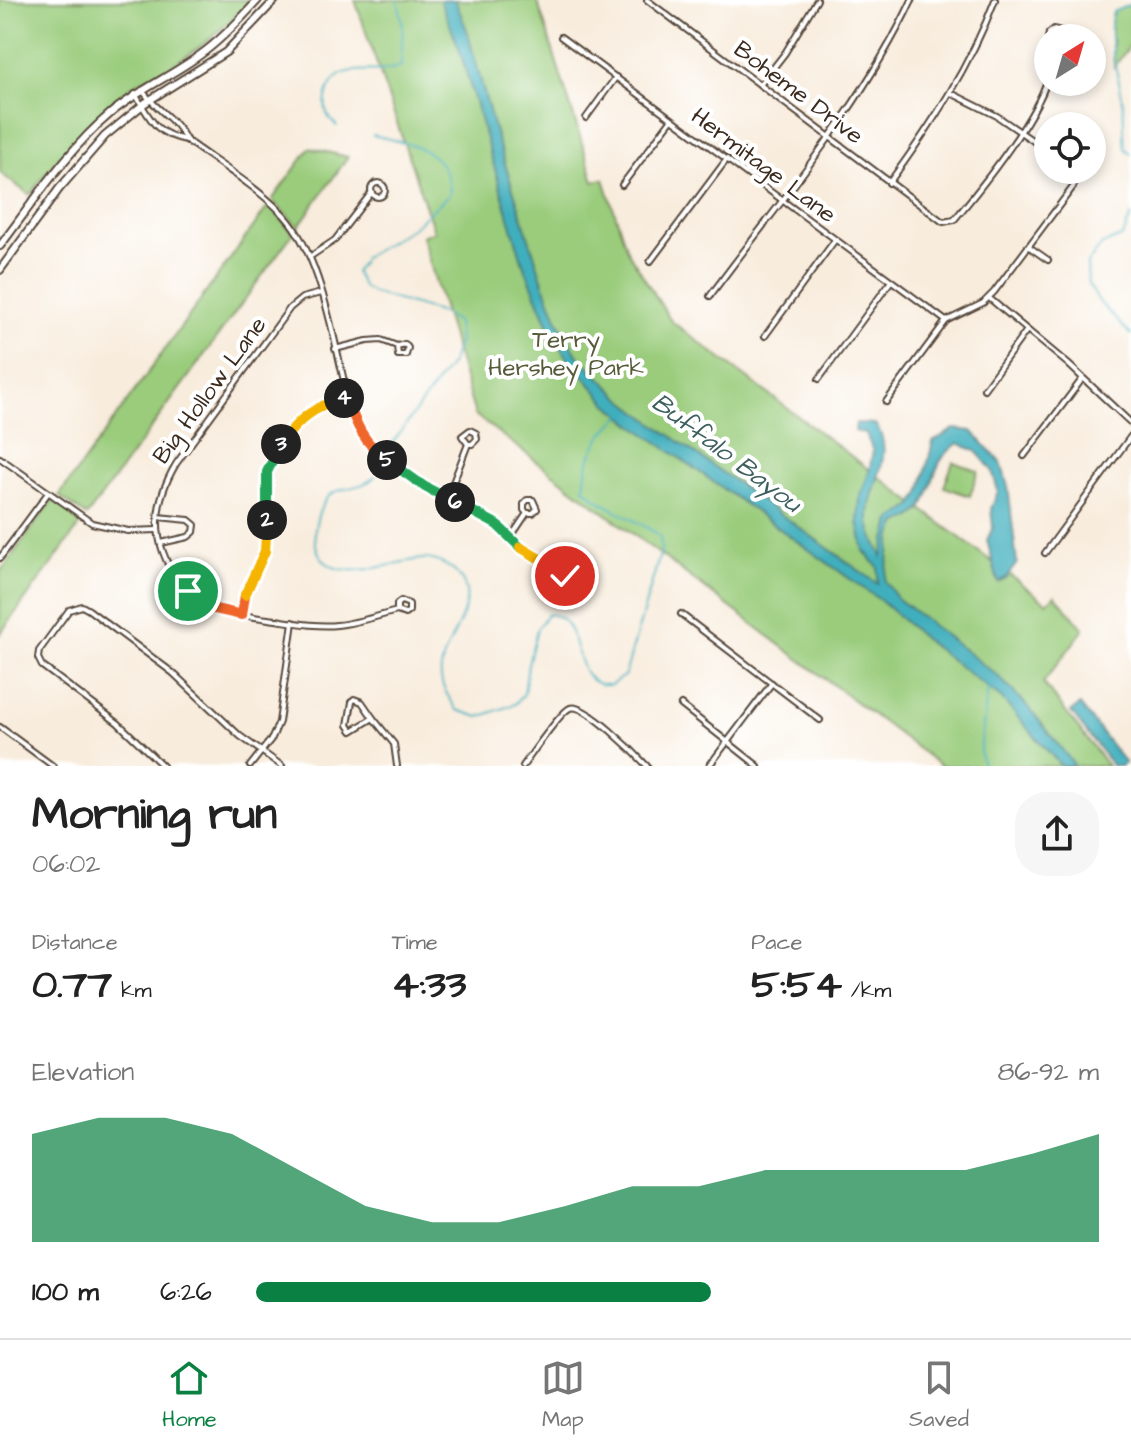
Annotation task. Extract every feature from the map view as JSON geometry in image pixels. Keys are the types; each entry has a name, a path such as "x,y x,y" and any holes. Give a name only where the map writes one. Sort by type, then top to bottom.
{"main road":[{"path":"0,246 85,137 135,94 200,55 225,35 258,0"},
{"path":"0,270 75,169 105,136 149,101 226,52 275,0"}],"street":[{"name":"Boheme Drive","path":"647,0 943,222 954,220 1020,131"},
{"path":"710,296 829,137 871,75 912,0"},
{"path":"889,183 950,92 995,0"},
{"path":"760,85 785,53 815,1"},
{"name":"Hermitage Lane","path":"561,37 946,321"},
{"path":"586,118 616,77"},
{"path":"142,90 186,140 281,212 295,228 311,256 347,397 357,429 369,446 425,487 479,514 533,556 562,567"},
{"path":"950,92 1034,141"},
{"path":"135,94 143,112 164,133 186,140"},
{"path":"1020,131 1041,96"},
{"path":"622,185 672,119"},
{"path":"650,262 727,159"},
{"path":"886,402 946,321 989,298 1074,184"},
{"path":"311,256 335,240 372,192"},
{"path":"765,336 835,240"},
{"path":"1028,246 1048,260"},
{"path":"819,379 891,281"},
{"name":"Big Hollow Lane","path":"321,293 302,298 290,308 176,464 166,481 158,517 161,543 167,562 188,591 215,609 293,622 338,625 397,611"},
{"path":"989,298 1131,423"},
{"path":"984,389 1027,330"},
{"path":"335,349 381,340 397,346"},
{"path":"1024,456 1083,378"},
{"path":"242,615 249,582 267,541 265,482 273,456 303,417 325,403 347,397"},
{"path":"1045,553 1131,436"},
{"path":"447,498 468,444"},
{"path":"0,458 92,523 111,530 158,530"},
{"path":"0,558 48,493"},
{"path":"511,537 527,513"},
{"path":"158,517 189,520 195,525 194,532 188,537 161,543"},
{"path":"570,560 577,563 579,571 575,576 568,577 562,573 562,567 570,560"},
{"path":"163,766 118,723 42,666 38,658 42,645 63,617 75,607 82,606 89,610 173,673 240,736 282,766"},
{"path":"681,614 820,720"},
{"path":"250,766 263,752 279,722 293,622"},
{"path":"709,766 772,683"},
{"path":"373,718 356,730 349,728 352,702 359,699 394,744 397,766"},
{"path":"681,705 758,766"},
{"path":"527,765 563,713 573,707 606,728 647,766"},
{"path":"0,727 53,766"}],"green space":[{"path":"0,0 250,0 202,45 131,87 102,111 64,151 30,195 0,173"},
{"name":"Terry Hershey Park","path":"355,0 537,0 594,181 604,179 627,250 671,321 1047,603 1055,595 1084,629 1043,683 1108,766 941,766 475,415 422,236 434,231"},
{"path":"1131,4 1131,44 1114,67 1113,12"},
{"path":"310,148 348,157 298,227 272,200"},
{"path":"269,205 293,233 87,516 59,496"},
{"path":"953,462 978,471 970,496 944,487"},
{"path":"53,500 83,521 0,634 0,572"}],"water":[{"path":"440,0 455,0 467,30 496,136 559,323 577,355 621,398 878,584 878,567 864,551 858,522 860,497 873,451 866,434 855,431 856,423 875,424 882,436 882,462 869,514 871,531 882,556 891,520 912,506 920,493 933,442 954,429 972,431 1001,463 1008,486 1017,563 1006,578 998,582 987,540 993,527 991,509 998,491 992,470 976,451 958,443 940,462 923,506 909,519 898,523 892,535 885,581 897,598 998,676 1030,709 1075,766 1061,766 1001,698 929,643 881,601 629,422 607,403 569,360 551,331 522,261 459,48"},
{"path":"1080,705 1125,763 1113,766 1071,712"}],"waterway":[{"path":"337,126 327,114 325,103 331,85 338,77 346,72 401,66 403,26 398,0"},
{"path":"1131,4 1113,12 1111,23 1113,55 1123,102 1125,148 1131,154"},
{"path":"373,135 413,145 435,157 448,179 450,194 412,228 365,257 355,272 364,288 373,293 442,313 457,322 459,341 452,362 393,442"},
{"path":"1131,216 1123,236 1102,245 1087,263 1088,284 1101,304 1131,335"},
{"path":"375,476 370,481 337,491 327,498 317,520 316,545 323,559 333,567 347,570 430,559 458,575 466,591 466,604 441,670 443,687 457,710 479,717 515,704 524,694 537,629 547,614 560,617 568,626 587,676 597,683 611,685 625,675 661,551 660,536 584,488 587,466 594,448 605,431 621,416"},
{"path":"983,766 980,751 988,688"}],"route":[{"path":"188,591 215,609 242,615 249,582 267,541 265,482 273,456 303,417 325,403 347,397 357,429 382,457 425,487 496,524 533,556 562,567 565,576"}],"water label":[{"name":"Buffalo Bayou","path":"727,452"}]}
